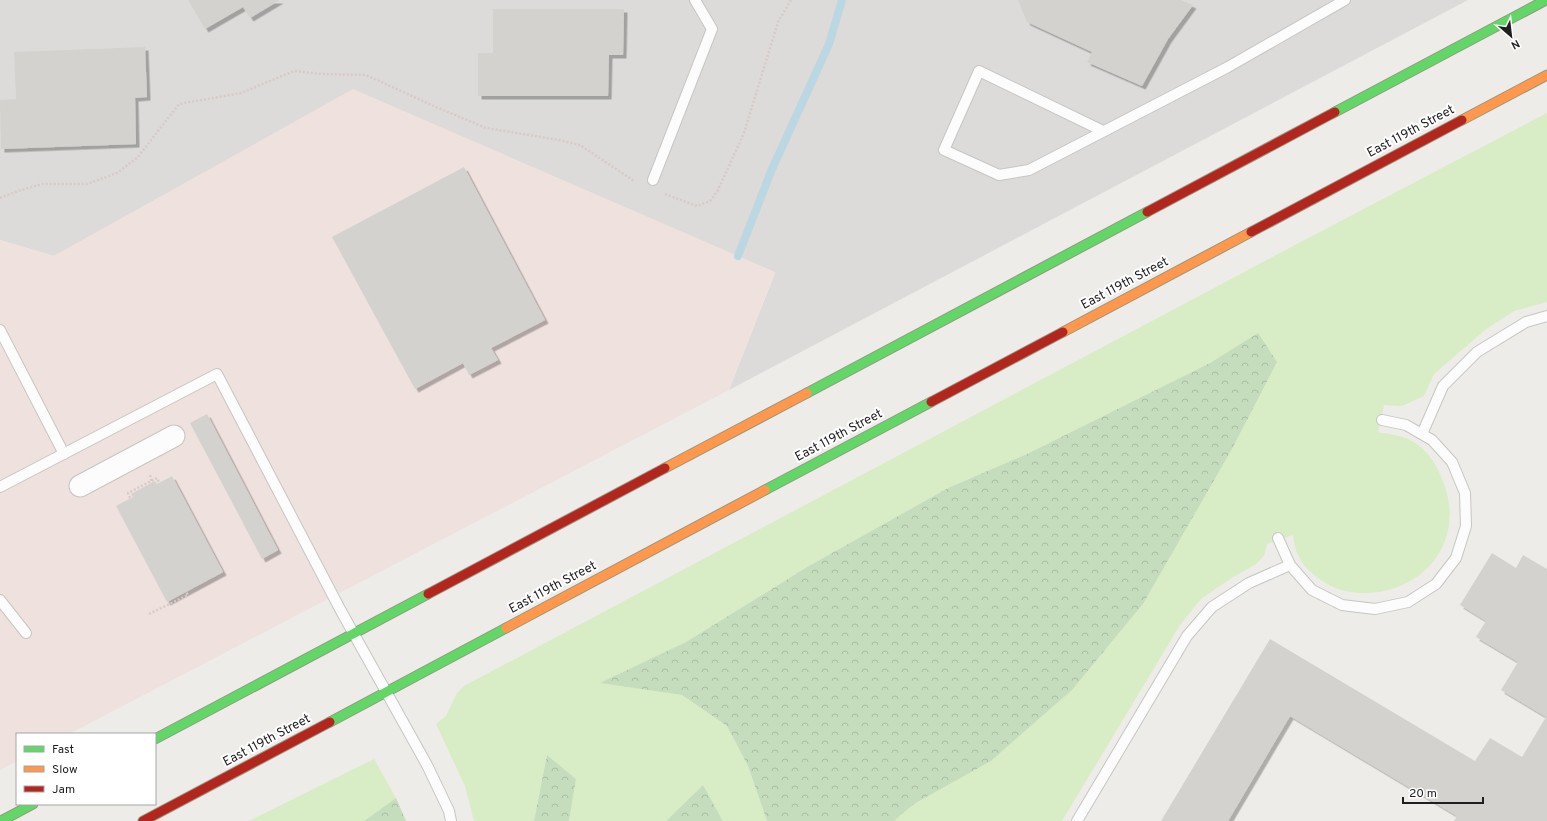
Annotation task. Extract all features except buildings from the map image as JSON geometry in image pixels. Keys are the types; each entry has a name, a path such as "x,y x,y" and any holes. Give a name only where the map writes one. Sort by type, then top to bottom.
{"main road":[{"path":"156,738 1546,0"},
{"name":"East 119th Street","path":"143,821 1547,75"},
{"path":"1,821 31,805"}],"street":[{"path":"80,486 174,436"}],"lane":[{"path":"653,180 712,29 695,0"},
{"path":"1103,131 980,71 944,150 999,176 1029,170 1228,67 1337,2"},
{"path":"1422,434 1443,386 1477,352 1526,322 1547,316"},
{"path":"0,330 64,454"},
{"path":"0,487 217,374 354,634 427,765 449,811 451,821"},
{"path":"1278,538 1290,566 1312,590 1342,605 1375,609 1408,602 1436,584 1456,558 1466,526 1464,493 1452,462 1432,440 1406,425 1382,420"},
{"path":"1077,821 1186,636 1212,607 1249,583 1290,566"},
{"path":"0,600 26,633"}],"path":[{"path":"662,194 697,206 710,201 718,190 744,133 778,22 791,0"},
{"path":"0,198 42,184 87,184 117,173 138,157 179,104 242,93 294,71 322,74 366,75 486,128 580,145 635,182"},
{"path":"130,498 128,493 156,478 159,483"},
{"path":"149,614 188,595 186,592"}],"shaded area":[{"path":"0,0 1468,0 729,390 775,273 353,90 54,256 0,240"},
{"path":"353,89 775,272 729,390 71,733 16,733 16,762 0,770 0,240 54,256"}],"green space":[{"path":"1547,113 1547,302 1514,311 1485,330 1434,374 1424,396 1402,406 1384,405 1378,432 1403,437 1416,443 1430,456 1442,479 1448,499 1450,518 1447,536 1440,552 1429,566 1415,578 1398,587 1379,592 1356,593 1334,587 1314,575 1304,565 1299,557 1293,535 1267,544 1264,556 1256,564 1230,579 1201,599 1180,625 1062,821 894,821 914,804 991,761 1072,690 1143,604 1232,449 1277,362 1258,334 1210,363 1027,454 948,488 807,567 686,642 601,683 682,695 727,726 748,766 767,821 723,821 703,785 666,821 569,821 576,779 547,755 534,821 474,821 465,786 436,724 446,716 457,693 464,686"},
{"path":"1258,333 1277,362 1232,449 1143,604 1072,690 991,761 914,804 894,821 767,821 748,766 727,726 682,695 600,683 686,642 807,567 948,488 1027,454 1210,363"},
{"path":"547,755 576,779 569,821 534,821"},
{"path":"374,759 396,798 364,821 249,821"},
{"path":"703,785 723,821 666,821"},
{"path":"396,798 406,821 364,821"}],"waterway":[{"path":"738,256 772,169 829,44 842,0"}],"traffic: fast":[{"path":"1335,112 1546,0"},
{"path":"807,393 1147,212"},
{"path":"765,490 931,402"},
{"path":"156,738 428,594"},
{"path":"330,722 506,628"},
{"path":"1,821 31,805"}],"traffic: slow":[{"path":"1462,120 1547,75"},
{"path":"1063,332 1251,232"},
{"path":"665,468 807,393"},
{"path":"506,628 765,490"}],"traffic: jam":[{"path":"1147,212 1335,112"},
{"path":"1251,232 1462,120"},
{"path":"931,402 1063,332"},
{"path":"428,594 665,468"},
{"path":"143,821 330,722"}]}
